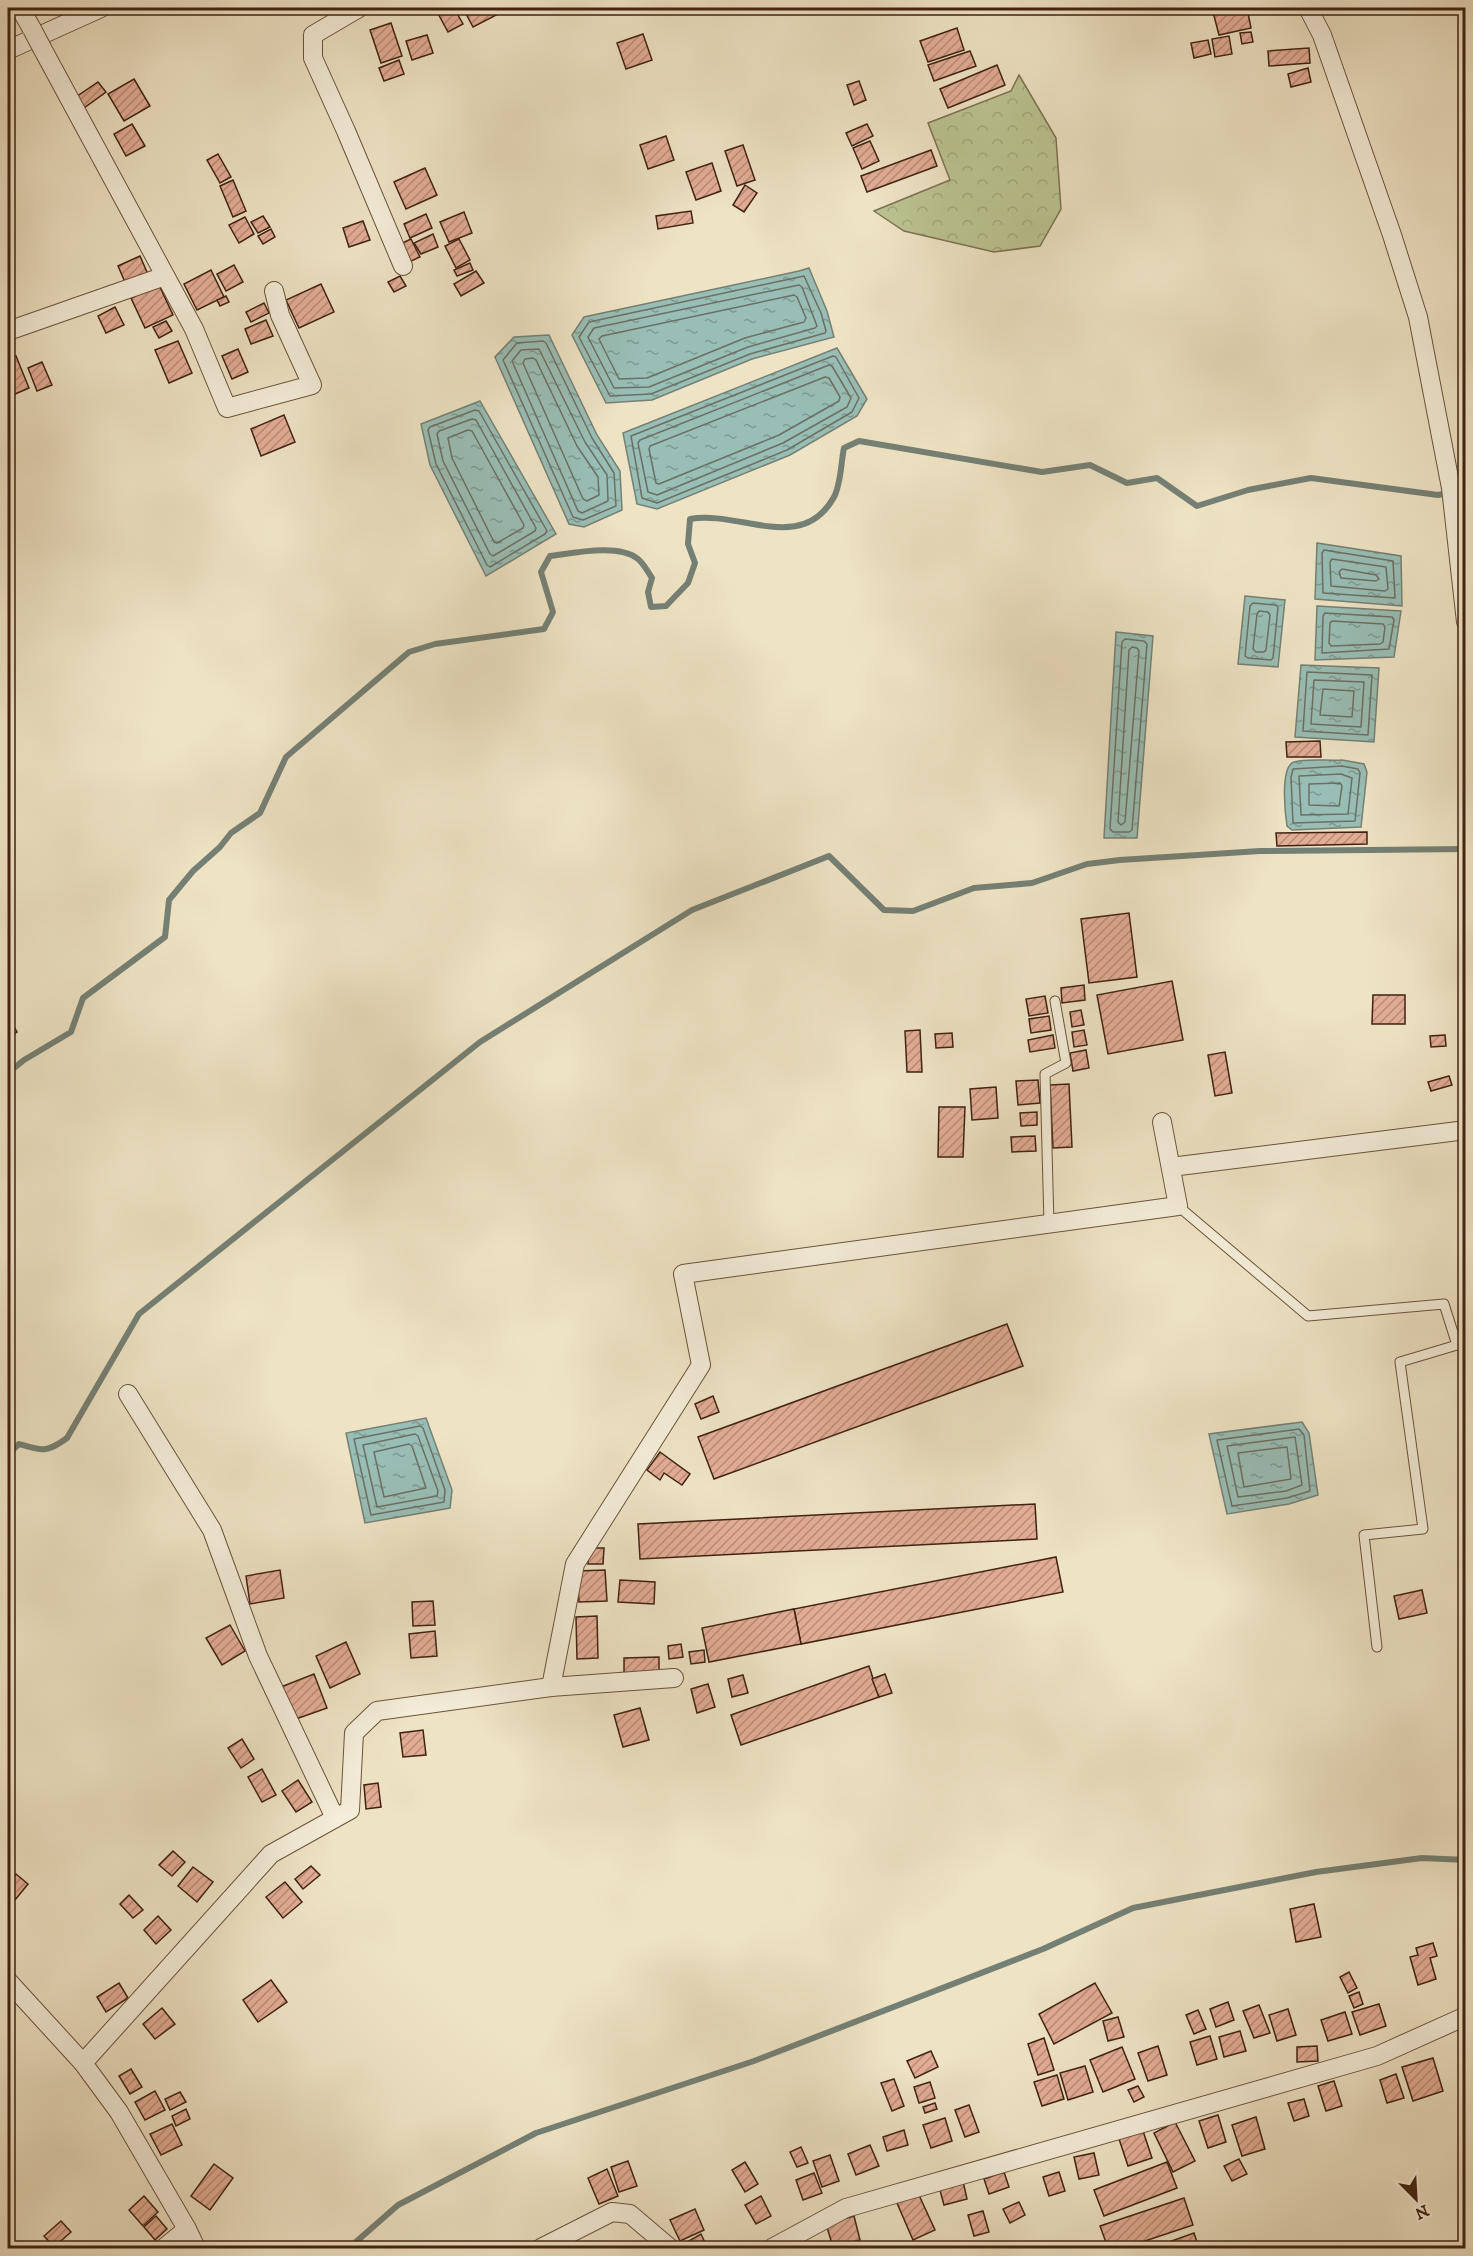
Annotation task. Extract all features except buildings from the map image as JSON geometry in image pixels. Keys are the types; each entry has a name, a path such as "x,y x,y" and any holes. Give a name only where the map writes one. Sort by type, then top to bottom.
{"street":[{"path":"20,8 194,329 227,408 312,385 280,315 273,291"},
{"path":"8,50 100,8"},
{"path":"359,8 313,34 312,58 346,131 403,266"},
{"path":"1308,8 1322,35 1392,235 1418,317 1451,496 1466,622"},
{"path":"8,331 165,276"},
{"path":"551,1687 575,1564 701,1365 683,1274 1178,1206 1162,1122"},
{"path":"1171,1167 1466,1130"},
{"path":"128,1394 212,1530 258,1656 335,1818"},
{"path":"83,2063 271,1854 350,1810 354,1733 377,1711 551,1687 674,1678"},
{"path":"8,1981 83,2063 119,2112 196,2248"},
{"path":"772,2248 846,2208 1377,2056 1466,2016"},
{"path":"541,2248 612,2212 630,2214 670,2248"},
{"path":"164,2248 187,2229"}],"lane":[{"path":"1049,1224 1045,1074 1066,1063 1055,1001"},
{"path":"1178,1206 1308,1316 1444,1304 1461,1343 1400,1362 1423,1529 1364,1535 1377,1647"}],"green space":[{"path":"1019,75 1056,138 1061,209 1040,246 994,252 904,231 874,211 950,180 928,123 1011,91"}],"water":[{"path":"809,268 827,311 834,337 752,359 652,400 606,403 572,335 584,317"},
{"path":"549,335 597,435 620,471 622,510 584,527 569,524 495,357 514,337"},
{"path":"837,348 867,399 857,416 790,455 657,509 637,504 623,433"},
{"path":"480,401 556,534 486,576 430,465 421,424"},
{"path":"1317,543 1401,556 1402,606 1315,599"},
{"path":"1245,596 1285,600 1278,667 1238,664"},
{"path":"1317,606 1401,611 1394,657 1315,660"},
{"path":"1116,632 1153,636 1137,838 1104,838"},
{"path":"1301,665 1379,668 1374,742 1295,737"},
{"path":"1305,760 1342,760 1364,764 1367,772 1361,827 1292,830 1287,826 1285,801 1285,781 1290,765"},
{"path":"426,1418 452,1490 450,1508 365,1523 346,1433"},
{"path":"1302,1422 1309,1433 1318,1495 1289,1504 1227,1514 1209,1434"}],"waterway":[{"path":"8,1073 24,1060 71,1032 83,998 165,937 169,900 193,871 220,847 231,833 260,813 286,757 409,652 435,644 544,629 553,612 541,572 550,556 596,550 630,554 640,561 652,578 648,592 651,607 666,606 688,583 695,563 688,544 690,519 709,518 788,527 805,524 821,514 834,497 844,448 859,441 1042,472 1090,465 1127,483 1157,478 1197,506 1248,490 1311,478 1438,495 1466,489"},
{"path":"8,1454 19,1444 44,1449 67,1438 139,1314 480,1042 692,910 829,856 884,910 913,911 974,888 1032,883 1087,864 1120,860 1260,851 1466,849"},
{"path":"349,2248 398,2205 536,2133 754,2061 1043,1949 1133,1908 1316,1872 1422,1858 1466,1860"}]}
